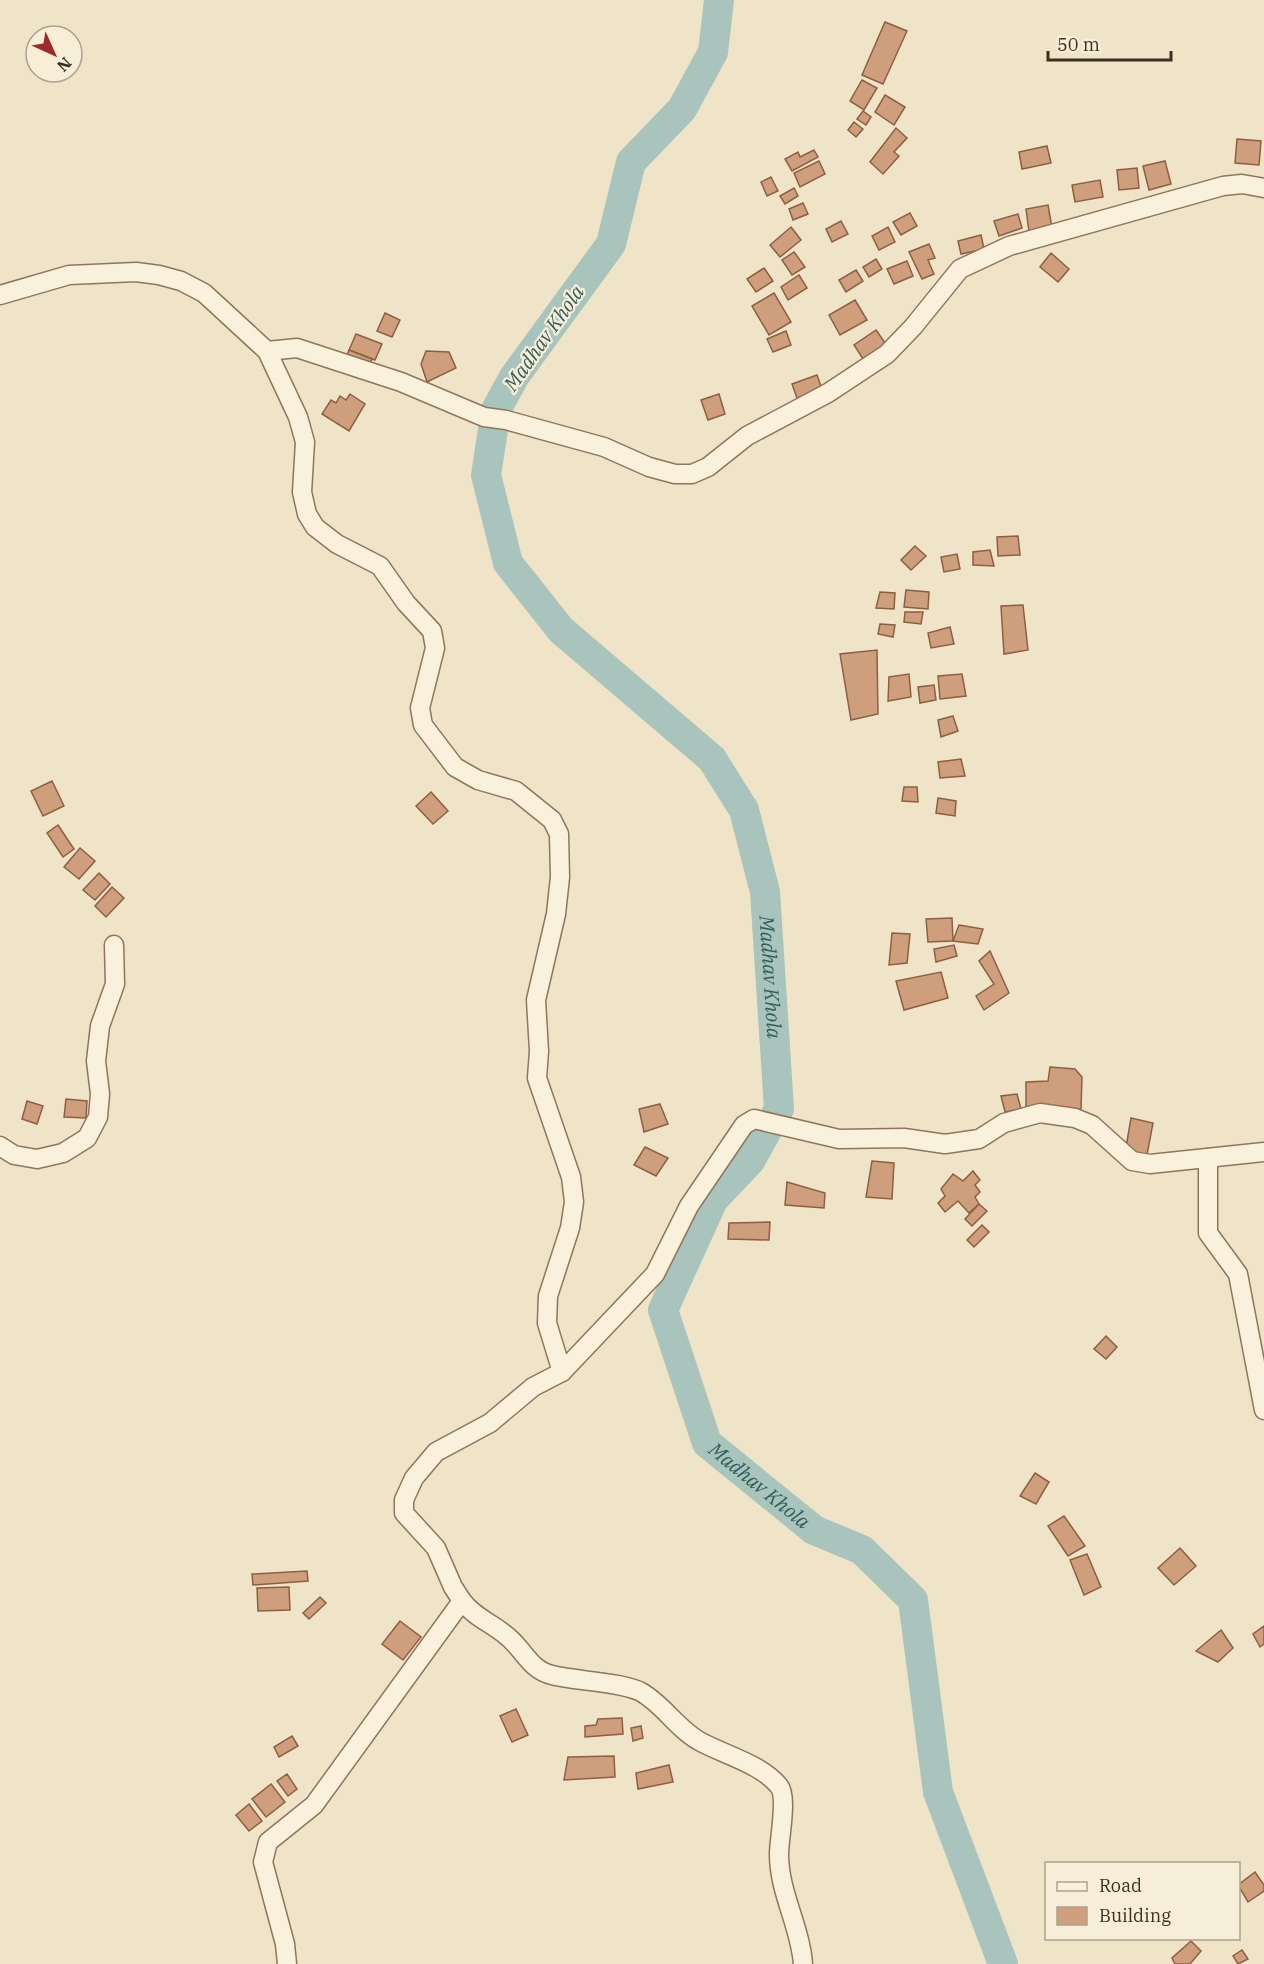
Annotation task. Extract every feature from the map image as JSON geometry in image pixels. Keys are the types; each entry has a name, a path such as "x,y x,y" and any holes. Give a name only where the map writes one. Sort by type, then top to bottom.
{"street":[{"path":"267,351 297,348 401,382 484,417 506,420 604,447 649,467 675,474 692,474 708,467 747,436 828,393 887,354 913,327 960,269 1009,246 1223,186 1242,184 1264,188"},
{"path":"0,295 69,275 136,272 159,275 181,281 204,293 267,351 298,417 305,442 302,492 307,514 315,527 337,544 380,566 406,603 432,631 435,648 420,708 423,725 455,767 478,780 516,791 552,820 559,834 560,877 556,914 536,1000 539,1051 537,1078 571,1177 573,1202 570,1228 548,1296 547,1323 562,1372"},
{"path":"0,1146 14,1155 37,1159 63,1153 87,1138 98,1117 100,1094 96,1061 100,1026 115,984 114,945"},
{"path":"803,1964 800,1934 780,1883 779,1853 783,1797 780,1787 759,1771 699,1741 642,1693 629,1687 548,1674 526,1660 509,1638 472,1614 453,1587 436,1548 404,1513 404,1500 414,1478 436,1452 490,1423 533,1388 562,1372 655,1274 689,1206 744,1125 754,1119 839,1140 904,1138 945,1144 979,1138 1004,1123 1040,1113 1075,1118 1092,1125 1132,1161 1150,1164 1264,1152"},
{"path":"1208,1158 1208,1233 1238,1274 1264,1410"},
{"path":"287,1964 285,1944 263,1862 268,1842 314,1805 462,1601"}],"building":[{"path":"885,22 907,31 883,84 862,75"},
{"path":"862,80 877,88 864,110 850,101"},
{"path":"885,95 905,107 894,125 875,112"},
{"path":"863,111 871,117 866,125 857,119"},
{"path":"854,122 863,129 856,137 848,130"},
{"path":"896,128 907,138 894,152 899,156 883,174 870,162"},
{"path":"1237,139 1261,141 1259,165 1235,163"},
{"path":"1047,146 1051,163 1022,169 1019,152"},
{"path":"814,150 818,157 792,171 785,159 798,152 800,157"},
{"path":"819,161 825,174 800,187 794,173"},
{"path":"1165,161 1171,184 1149,190 1143,166"},
{"path":"1137,168 1139,188 1119,190 1117,170"},
{"path":"771,177 778,191 767,196 761,182"},
{"path":"1100,180 1103,197 1075,202 1072,185"},
{"path":"794,188 798,196 785,204 780,196"},
{"path":"803,203 808,214 793,220 789,209"},
{"path":"1048,205 1052,228 1029,232 1026,209"},
{"path":"910,213 917,226 901,235 893,222"},
{"path":"1018,214 1022,228 999,236 994,221"},
{"path":"841,221 848,234 832,242 826,229"},
{"path":"791,227 801,240 780,257 770,245"},
{"path":"888,227 895,242 879,250 872,236"},
{"path":"981,235 984,249 961,254 958,241"},
{"path":"929,244 935,258 928,260 934,274 922,279 909,252"},
{"path":"794,252 805,267 792,275 782,260"},
{"path":"1051,253 1069,269 1058,282 1040,267"},
{"path":"876,259 882,269 869,277 863,267"},
{"path":"907,261 913,276 894,284 887,269"},
{"path":"764,268 773,281 756,292 747,279"},
{"path":"856,270 863,281 846,292 839,280"},
{"path":"799,275 807,288 788,300 781,287"},
{"path":"774,293 791,322 769,335 752,306"},
{"path":"855,300 867,320 840,335 829,315"},
{"path":"385,313 400,320 392,337 377,331"},
{"path":"876,330 888,347 865,362 854,345"},
{"path":"786,331 791,345 773,352 767,339"},
{"path":"356,334 382,344 375,360 349,350"},
{"path":"349,350 372,359 369,368 346,358"},
{"path":"426,351 449,352 456,368 427,382 421,364"},
{"path":"817,375 822,389 797,398 792,384"},
{"path":"350,394 365,404 349,431 322,414 331,400 336,403 340,396 346,400"},
{"path":"719,394 725,414 708,420 701,400"},
{"path":"1018,536 1020,555 998,556 997,537"},
{"path":"915,546 926,556 911,570 901,560"},
{"path":"990,550 994,566 973,565 973,552"},
{"path":"957,554 960,569 944,572 941,557"},
{"path":"906,590 929,592 928,609 904,607"},
{"path":"880,592 895,593 894,609 876,608"},
{"path":"1023,605 1028,650 1004,654 1001,606"},
{"path":"905,612 923,612 921,624 904,622"},
{"path":"880,624 895,625 893,637 878,634"},
{"path":"950,627 954,644 931,648 928,633"},
{"path":"877,650 878,714 851,720 840,654"},
{"path":"909,674 911,697 888,701 889,677"},
{"path":"962,674 966,696 940,699 938,676"},
{"path":"934,685 936,700 920,703 918,687"},
{"path":"953,716 958,731 941,737 938,720"},
{"path":"961,759 965,776 940,778 938,762"},
{"path":"52,781 64,806 43,816 31,791"},
{"path":"904,787 917,787 918,802 902,801"},
{"path":"431,792 448,811 433,824 416,806"},
{"path":"938,798 956,801 955,816 936,813"},
{"path":"58,825 74,849 63,857 47,833"},
{"path":"80,848 95,861 79,879 64,867"},
{"path":"99,873 110,884 95,900 83,890"},
{"path":"112,887 124,898 106,917 95,906"},
{"path":"952,918 953,941 928,942 926,919"},
{"path":"959,925 983,929 978,944 953,941"},
{"path":"892,933 910,934 907,963 889,965"},
{"path":"954,945 957,956 936,962 934,949"},
{"path":"990,951 1009,993 984,1010 976,996 994,984 979,961"},
{"path":"941,972 948,998 904,1010 896,981"},
{"path":"1050,1067 1075,1069 1082,1077 1081,1110 1026,1110 1026,1082 1048,1081"},
{"path":"1017,1094 1021,1109 1005,1112 1001,1096"},
{"path":"66,1099 87,1101 86,1118 64,1117"},
{"path":"27,1101 43,1106 37,1124 22,1119"},
{"path":"660,1104 668,1124 644,1132 639,1109"},
{"path":"1131,1118 1153,1123 1146,1160 1125,1153"},
{"path":"645,1147 668,1158 656,1176 634,1165"},
{"path":"872,1161 894,1163 892,1199 866,1197"},
{"path":"973,1171 980,1180 975,1185 980,1192 975,1197 979,1204 969,1213 958,1201 945,1212 938,1203 945,1196 941,1189 953,1174 963,1181"},
{"path":"787,1182 825,1193 824,1208 785,1205"},
{"path":"979,1204 987,1211 972,1226 965,1219"},
{"path":"770,1222 769,1240 728,1239 729,1223"},
{"path":"982,1225 989,1232 974,1247 967,1240"},
{"path":"1106,1336 1117,1347 1106,1359 1094,1349"},
{"path":"1035,1473 1049,1482 1036,1504 1020,1496"},
{"path":"1064,1516 1085,1546 1068,1556 1048,1526"},
{"path":"1180,1548 1196,1566 1174,1585 1158,1568"},
{"path":"1087,1554 1101,1587 1084,1595 1070,1560"},
{"path":"307,1571 308,1581 253,1585 252,1574"},
{"path":"289,1587 290,1610 258,1611 257,1588"},
{"path":"320,1597 326,1603 309,1619 303,1613"},
{"path":"400,1621 421,1637 403,1660 382,1644"},
{"path":"1264,1626 1264,1644 1260,1647 1253,1634"},
{"path":"1221,1630 1233,1648 1218,1662 1196,1651"},
{"path":"516,1709 528,1735 512,1742 500,1716"},
{"path":"622,1718 623,1734 585,1737 585,1726 596,1725 598,1719"},
{"path":"641,1726 643,1738 633,1741 631,1728"},
{"path":"292,1736 298,1746 279,1757 274,1747"},
{"path":"614,1756 615,1777 564,1780 568,1757"},
{"path":"669,1765 673,1782 638,1789 636,1773"},
{"path":"287,1774 297,1789 288,1796 277,1781"},
{"path":"271,1784 285,1802 266,1817 252,1799"},
{"path":"249,1804 262,1821 249,1831 236,1815"},
{"path":"1255,1872 1264,1885 1264,1891 1248,1902 1240,1888 1240,1883"},
{"path":"1191,1941 1201,1951 1190,1964 1175,1964 1172,1958"},
{"path":"1242,1950 1248,1959 1238,1964 1233,1956"}],"waterway":[{"name":"Madhav Khola","path":"719,0 713,52 682,109 631,162 611,244 514,377 496,410 486,475 508,563 561,630 712,759 744,810 765,892 779,1109 750,1161 713,1200 663,1310 707,1443 814,1530 862,1550 913,1600 938,1792 1003,1964"}]}
